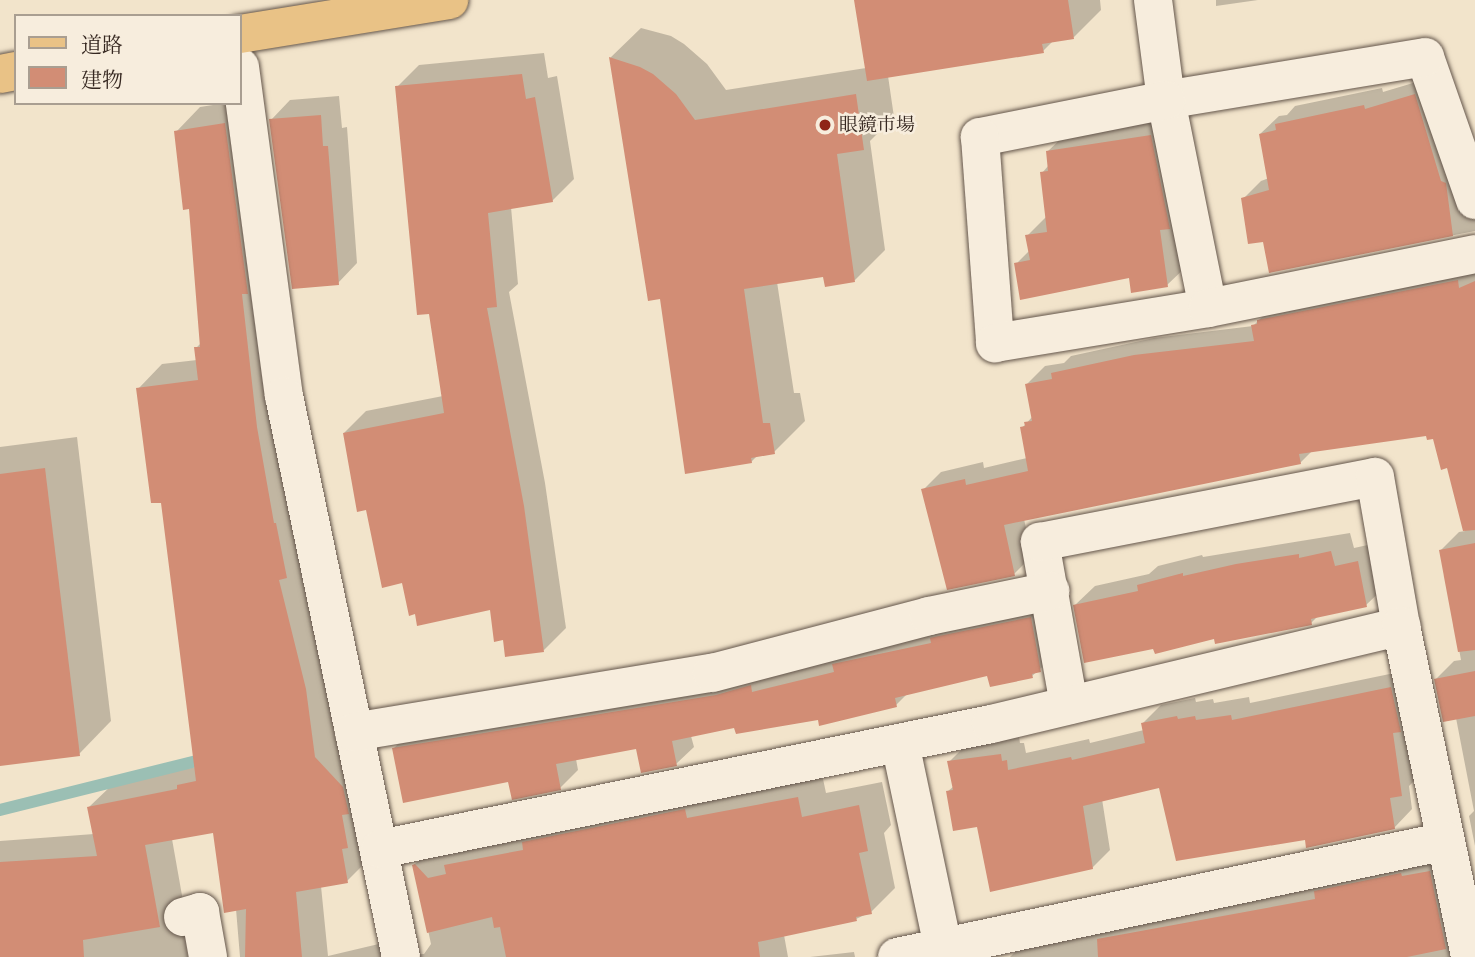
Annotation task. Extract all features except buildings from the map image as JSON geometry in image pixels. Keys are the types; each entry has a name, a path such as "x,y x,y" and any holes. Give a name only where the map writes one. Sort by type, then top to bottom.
{"main road":[{"path":"242,34 449,0"}],"street":[{"path":"1153,0 1166,100 1208,308"},
{"path":"1475,200 1425,57 1166,100 980,137 995,343 1208,308 1475,254"},
{"path":"242,81 284,396 401,957"},
{"path":"1069,705 1040,542 1375,477 1401,626 1470,957"},
{"path":"354,732 712,673 929,616 1050,591"},
{"path":"380,849 900,743 1401,626"},
{"path":"900,743 944,952"},
{"path":"897,957 944,952 1446,841"},
{"path":"183,917 200,912 208,957"}],"waterway":[{"path":"0,810 209,758"}],"place":[{"name":"眼鏡市場","path":"825,125"}]}
